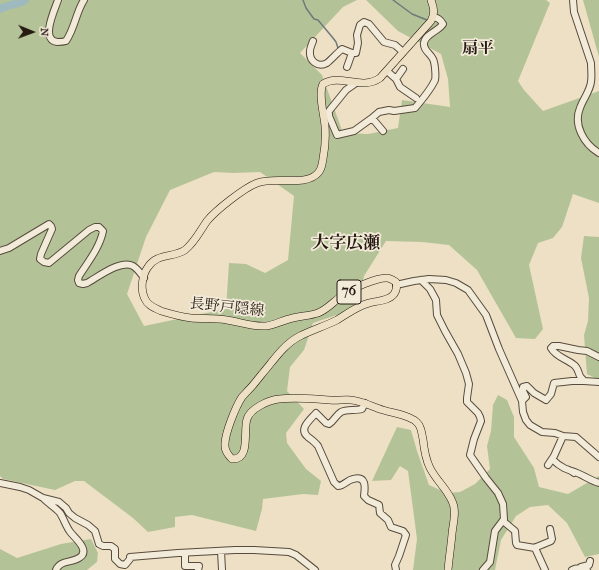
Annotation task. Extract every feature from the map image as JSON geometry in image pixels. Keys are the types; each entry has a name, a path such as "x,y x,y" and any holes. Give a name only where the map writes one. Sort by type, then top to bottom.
{"main road":[{"path":"144,278 146,270 152,262 183,251 197,238 214,214 249,187 267,180 302,180 311,178 317,174 320,171 325,143 322,86 326,82 333,80 366,84 374,82 380,78 429,25 433,18 434,11 431,0"},
{"name":"長野戸隠線","path":"144,278 142,290 146,302 150,306 157,309 174,315 190,318 223,319 260,326 269,326 289,319 319,312 329,307 346,293 372,281 388,278 394,281 396,285"},
{"name":"76","path":"396,285 396,291 392,296 364,304 337,320 298,337 283,348 242,398 233,414 225,438 225,446 226,451 232,459 239,458 244,452 247,417 256,408 272,400 298,398 351,400 365,403 413,419 420,427 430,467 434,475 452,499 454,505 454,522 448,570"}],"street":[{"path":"58,0 52,14 49,35 53,41 60,42 66,41 69,37 84,0"},
{"path":"573,0 574,12 591,63 592,71 589,90 580,107 577,120 579,129 585,140 599,153"},
{"path":"356,83 346,90 330,111 329,116 337,135 354,131 379,112 415,108 425,97 435,79 434,64 432,58 425,49 424,42 426,37 441,28 443,24 438,18 433,18"},
{"path":"347,67 352,53 356,53 358,42 357,35 360,25 364,22 369,24 384,42 395,45 403,52"},
{"path":"313,41 310,52 311,59 316,64 320,65 327,62 342,49 352,53"},
{"path":"396,79 404,69"},
{"path":"387,70 396,79 400,87 416,98"},
{"path":"372,118 383,131"},
{"path":"0,251 9,248 49,224 52,226 52,229 40,259 49,263 89,230 99,227 103,231 102,238 79,276 78,280 80,283 88,283 114,267 125,264 132,266 139,271 144,278"},
{"path":"396,285 414,280 446,280 456,282 468,290 486,315 498,349 522,401 523,412 526,420 530,425 542,432 576,437 599,457"},
{"path":"422,280 430,289 436,300 437,315 458,354 466,373 469,384 467,402 478,413 481,421 470,455 498,492 504,504 504,519 495,531 490,562 483,570"},
{"path":"584,381 574,365 561,358 553,352 551,348 553,346 559,346 587,351 599,357"},
{"path":"522,401 526,397 522,390 524,386 527,386 534,393 546,400 551,394 554,383 584,381 599,382"},
{"path":"365,403 362,409 340,412 332,423 329,424 316,413 304,426 304,431 307,436 315,441 318,446 334,482 338,486 342,486 353,479 363,481 365,484 364,496 368,500 379,505 380,513 388,520 390,527 404,531 406,535 395,566 396,570"},
{"path":"548,465 563,436"},
{"path":"552,459 564,468 574,473 586,476 592,481 599,483"},
{"path":"0,483 29,490 43,498 59,512 69,530 80,542 83,548 83,554 80,558 60,564 56,570"},
{"path":"43,498 60,502 75,518 88,525 95,531 99,544 103,546 112,546 115,549 115,560 120,564 125,565 130,558 185,553 254,550 289,552 296,555 315,570"},
{"path":"503,521 514,531 516,543 534,548 551,541 550,529"},
{"path":"534,548 546,570"},
{"path":"221,551 222,570"},
{"path":"185,553 185,566 199,566 198,570"},
{"path":"572,570 589,565 590,561"},
{"path":"580,568 586,570"}],"green space":[{"path":"0,0 357,0 343,7 300,53 322,75 343,133 368,134 398,128 402,100 450,107 448,79 441,54 398,31 366,0 546,0 550,3 518,81 543,111 599,91 599,203 573,194 562,227 553,238 538,243 529,265 543,329 535,339 516,338 477,270 449,245 422,242 386,241 364,276 357,308 313,323 304,350 290,367 287,391 304,409 286,433 287,443 306,469 321,481 318,495 303,494 263,499 256,531 192,515 175,517 175,527 148,532 133,518 84,481 75,481 55,490 3,479 0,476","holes":["214,172 260,172 294,196 288,260 265,273 246,264 229,263 226,309 144,326 127,294 146,237 170,190"]},
{"path":"583,0 599,0 599,57"},
{"path":"584,236 599,237 599,380 587,374 584,335 588,321 589,298 581,258"},
{"path":"498,395 507,400 514,417 514,437 534,468 539,487 568,494 599,476 599,554 585,557 567,523 548,505 530,507 516,516 501,540 495,570 413,570 417,539 408,471 400,466 391,480 372,481 397,427 411,430 429,485 447,493 460,492 475,484 490,469 487,446 491,431 493,405"},
{"path":"91,539 98,553 97,562 87,570 0,570 0,549 17,558 61,544"}],"waterway":[{"path":"0,9 25,0"},
{"path":"303,0 306,8 314,19 318,20 333,38 338,48"},
{"path":"393,0 412,14 427,20"}],"district":[{"name":"扇平","path":"478,49"},
{"name":"大字広瀬","path":"346,244"}]}
